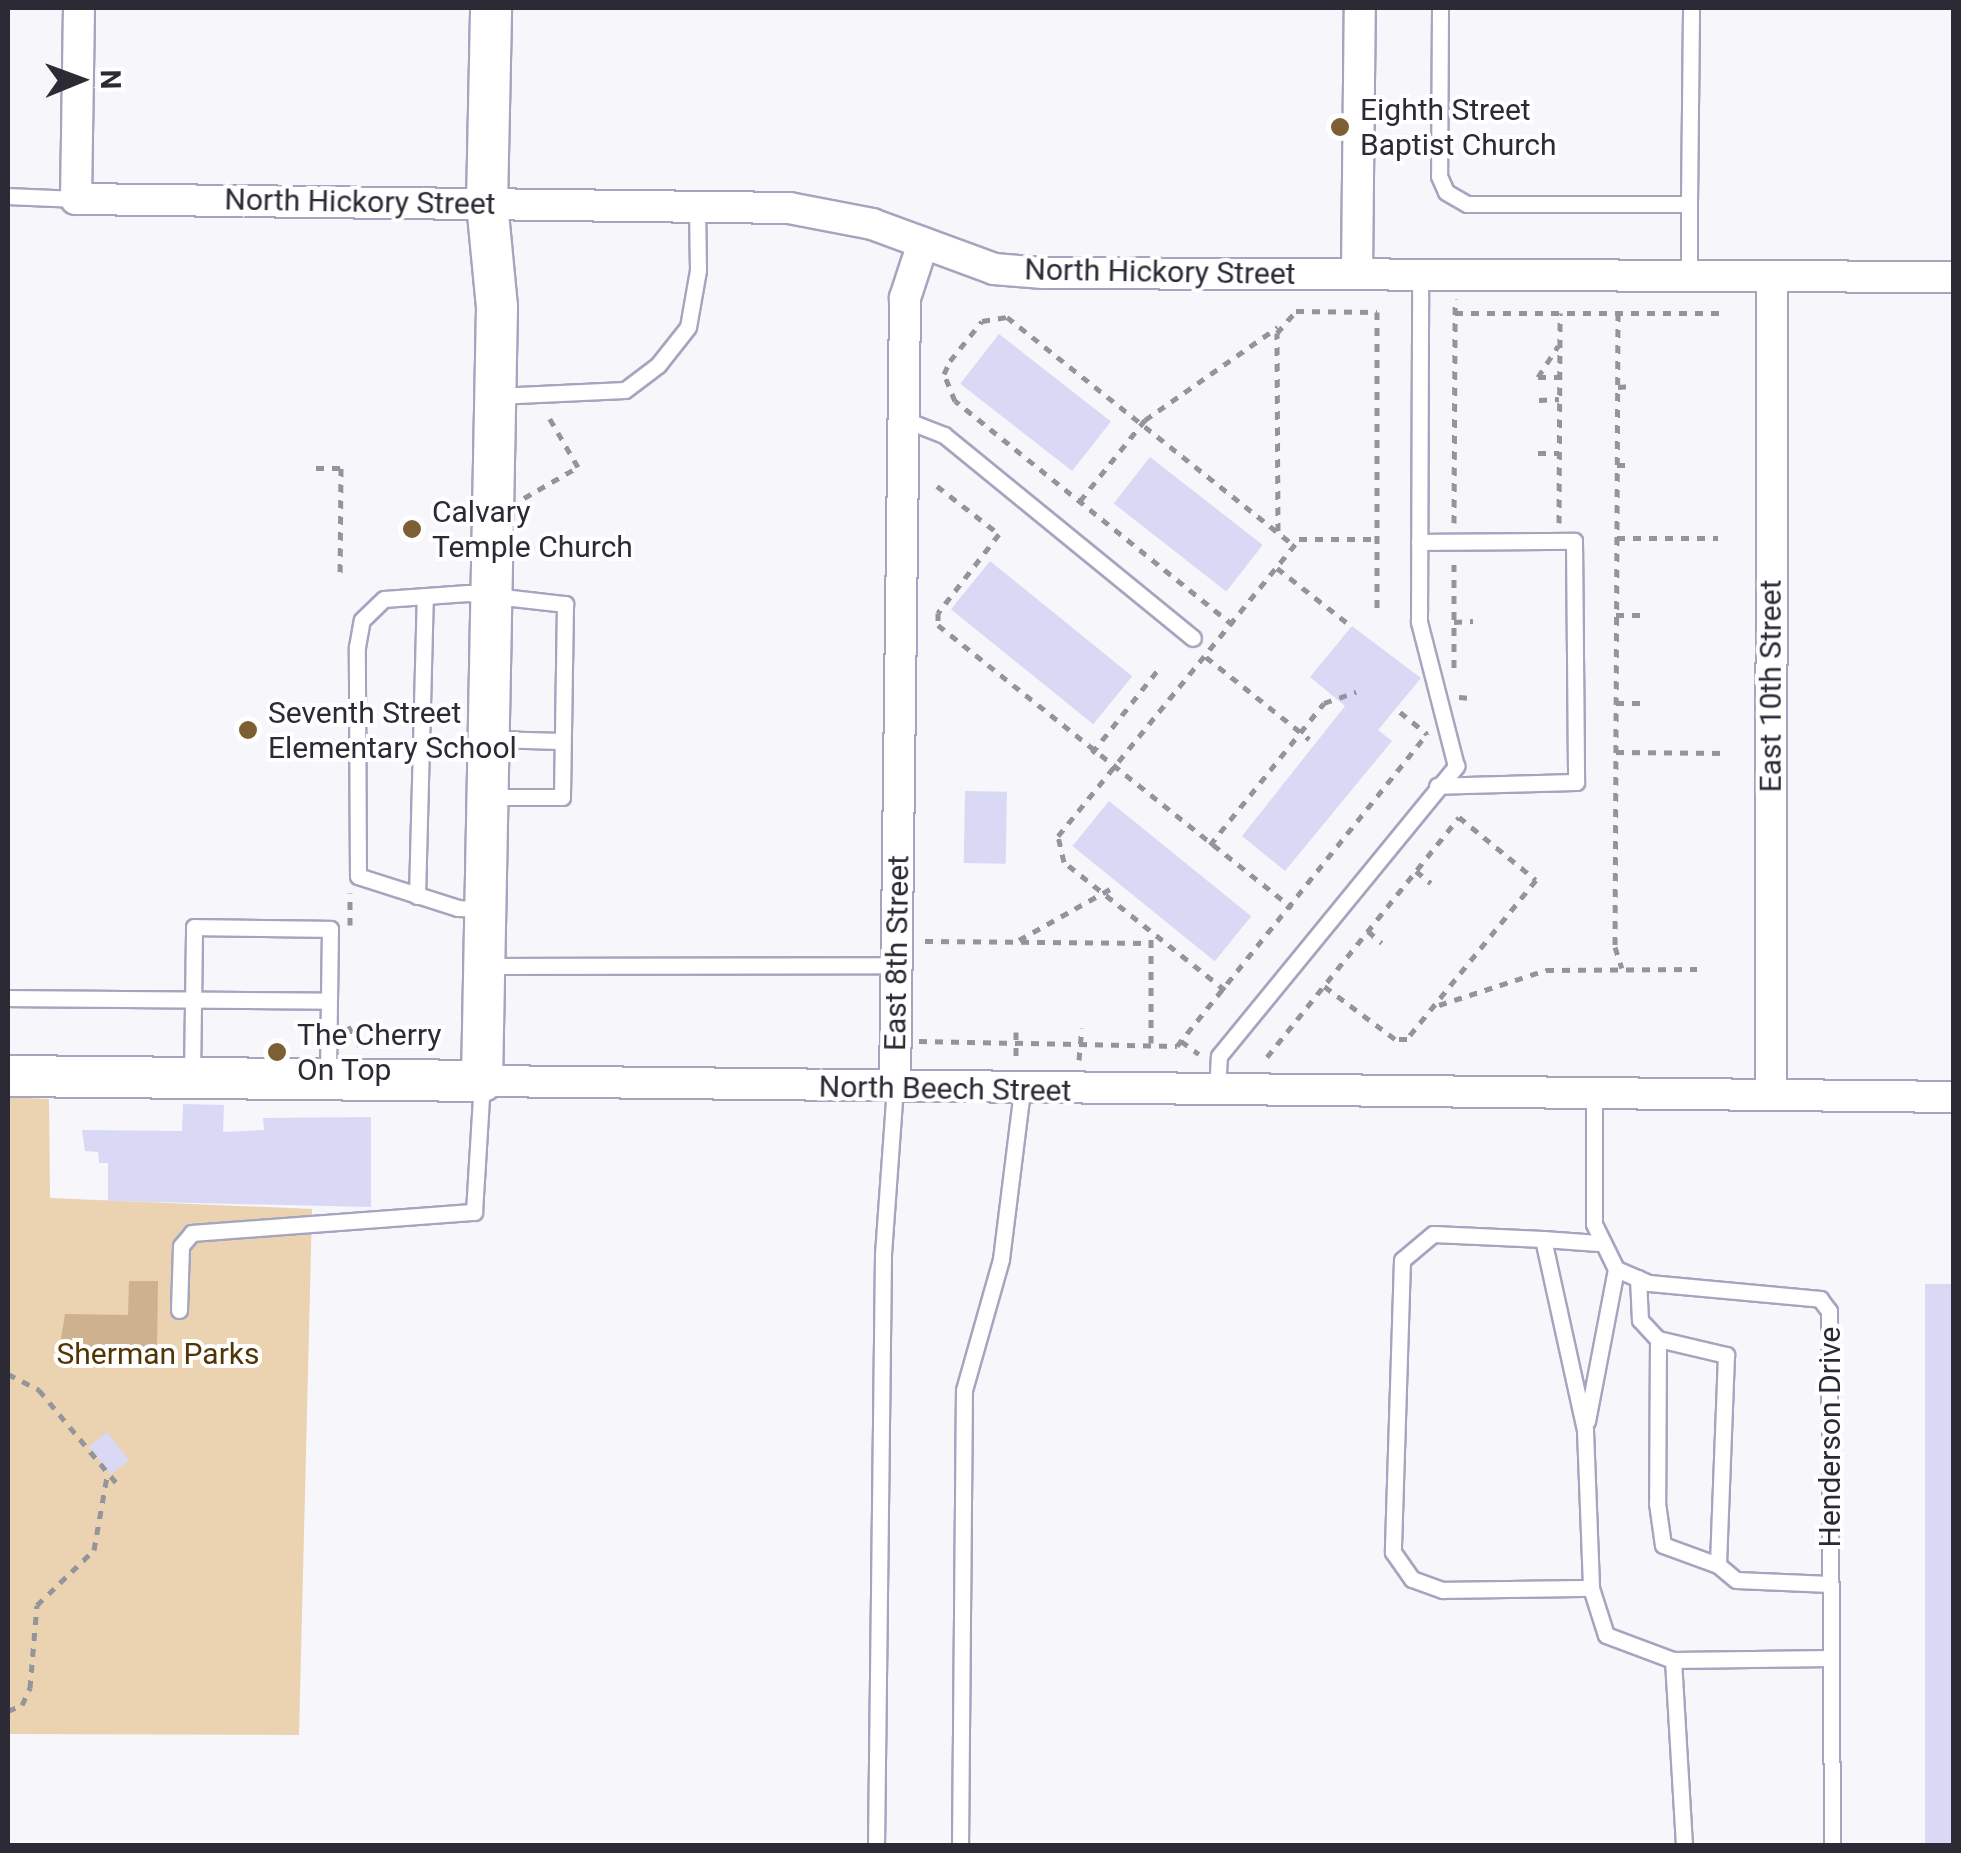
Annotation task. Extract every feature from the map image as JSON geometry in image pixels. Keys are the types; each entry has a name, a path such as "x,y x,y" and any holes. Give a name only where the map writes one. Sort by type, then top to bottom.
{"street":[{"path":"76,199 79,8"},
{"path":"482,1081 499,203 491,8"},
{"path":"499,203 515,8"},
{"path":"1357,273 1360,8"},
{"name":"North Hickory Street","path":"76,199 697,206 839,215 994,269 1043,274 1954,277"},
{"name":"East 8th Street","path":"895,1088 906,298 922,243"},
{"name":"East 10th Street","path":"1771,1096 1772,277"},
{"name":"North Beech Street","path":"8,1076 895,1088 1018,1079 1216,1092 1954,1097"}],"lane":[{"path":"1440,8 1439,176 1446,192 1467,204 1689,204"},
{"path":"1689,277 1690,8"},
{"path":"8,196 76,199"},
{"path":"496,396 625,390 658,365 688,327 698,270 697,206"},
{"path":"1216,1092 1219,1056 1456,766 1419,622 1420,276"},
{"path":"903,419 944,435 1193,638"},
{"path":"1419,542 1574,542 1576,782 1437,786"},
{"path":"488,909 416,896 358,876 356,647 372,606 384,599 493,594 565,604 562,797 489,797"},
{"path":"416,896 425,596"},
{"path":"490,739 562,741"},
{"path":"192,1078 194,927 330,929 328,1079"},
{"path":"487,966 897,950"},
{"path":"8,998 329,1002"},
{"path":"960,1846 964,1390 1000,1259 1018,1079"},
{"path":"179,1310 181,1246 192,1234 474,1212 482,1081"},
{"name":"East 8th Street","path":"876,1846 884,1254 895,1088"},
{"path":"1586,1430 1616,1270 1598,1243 1594,1096"},
{"path":"1591,1588 1442,1590 1412,1579 1393,1552 1402,1260 1432,1234 1598,1243"},
{"path":"1544,1240 1586,1430 1591,1588 1606,1635 1673,1660 1831,1658"},
{"name":"Henderson Drive","path":"1616,1270 1638,1278 1820,1299 1829,1311 1832,1846"},
{"path":"1638,1278 1640,1320 1658,1339 1726,1355 1718,1565"},
{"path":"1658,1339 1657,1503 1663,1545 1718,1565 1736,1580 1830,1584"},
{"path":"1673,1660 1684,1846"}],"path":[{"path":"1454,523 1455,291"},
{"path":"1080,501 1142,424 1296,311 1377,312 1377,615"},
{"path":"1455,314 1721,313"},
{"path":"1559,523 1560,314"},
{"path":"1618,314 1614,947 1622,968"},
{"path":"1233,624 947,390 950,361 982,321 1007,318 1296,542 1378,539"},
{"path":"1278,531 1281,325"},
{"path":"1559,344 1538,377 1560,377"},
{"path":"1618,388 1632,386"},
{"path":"1539,400 1560,398"},
{"path":"517,502 578,468 545,410"},
{"path":"1538,453 1559,453"},
{"path":"1618,464 1630,465"},
{"path":"316,468 341,468 340,573"},
{"path":"936,486 999,534 938,613 938,625 1110,768 1292,908"},
{"path":"1617,538 1718,538"},
{"path":"1454,564 1454,697 1471,698"},
{"path":"1276,568 1346,622"},
{"path":"1616,615 1647,615"},
{"path":"1454,622 1473,621"},
{"path":"1442,644 1454,643"},
{"path":"1206,657 1310,739"},
{"path":"1092,753 1161,666"},
{"path":"1210,844 1324,703 1356,692"},
{"path":"1616,703 1647,703"},
{"path":"1400,712 1436,742"},
{"path":"1181,1041 1292,908 1436,722"},
{"path":"1616,752 1726,753"},
{"path":"1110,768 1058,836 1057,851 1224,990"},
{"path":"1267,1057 1458,817 1536,880 1414,1034 1396,1040 1324,986"},
{"path":"1416,871 1431,883"},
{"path":"1011,942 1040,934 1112,888"},
{"path":"1151,1043 1152,932"},
{"path":"1368,932 1382,943"},
{"path":"897,950 1011,942 1151,943"},
{"path":"1436,1006 1546,970 1697,969"},
{"path":"1079,1063 1082,1028"},
{"path":"1016,1032 1018,1079"},
{"path":"896,1040 1181,1041 1200,1056"},
{"path":"8,1374 39,1390 119,1486"},
{"path":"8,1711 22,1704 30,1688 37,1604 94,1550 108,1476"}],"green space":[{"name":"Sherman Parks","path":"8,1097 49,1099 50,1198 312,1209 299,1735 8,1734"}],"shaded area":[{"path":"129,1281 158,1281 157,1351 92,1351 91,1364 57,1364 65,1314 128,1315"}],"building":[{"path":"999,334 1111,421 1072,471 960,384"},
{"path":"1150,457 1263,545 1226,592 1114,503"},
{"path":"990,561 1132,676 1093,724 951,609"},
{"path":"1352,626 1421,678 1378,730 1392,741 1285,871 1242,836 1345,706 1310,677"},
{"path":"965,791 1007,792 1006,864 964,863"},
{"path":"1109,801 1251,916 1215,961 1072,846"},
{"path":"183,1104 224,1105 223,1132 264,1130 263,1118 371,1117 371,1207 108,1201 108,1163 99,1163 98,1152 85,1151 82,1130 182,1131"},
{"path":"1925,1284 1954,1284 1954,1846 1925,1846"},
{"path":"107,1432 129,1460 111,1475 89,1446"}],"place":[{"name":"Eighth Street Baptist Church","path":"1340,127"},
{"name":"Calvary Temple Church","path":"412,529"},
{"name":"Seventh Street Elementary School","path":"248,730"},
{"name":"The Cherry On Top","path":"277,1052"}]}
